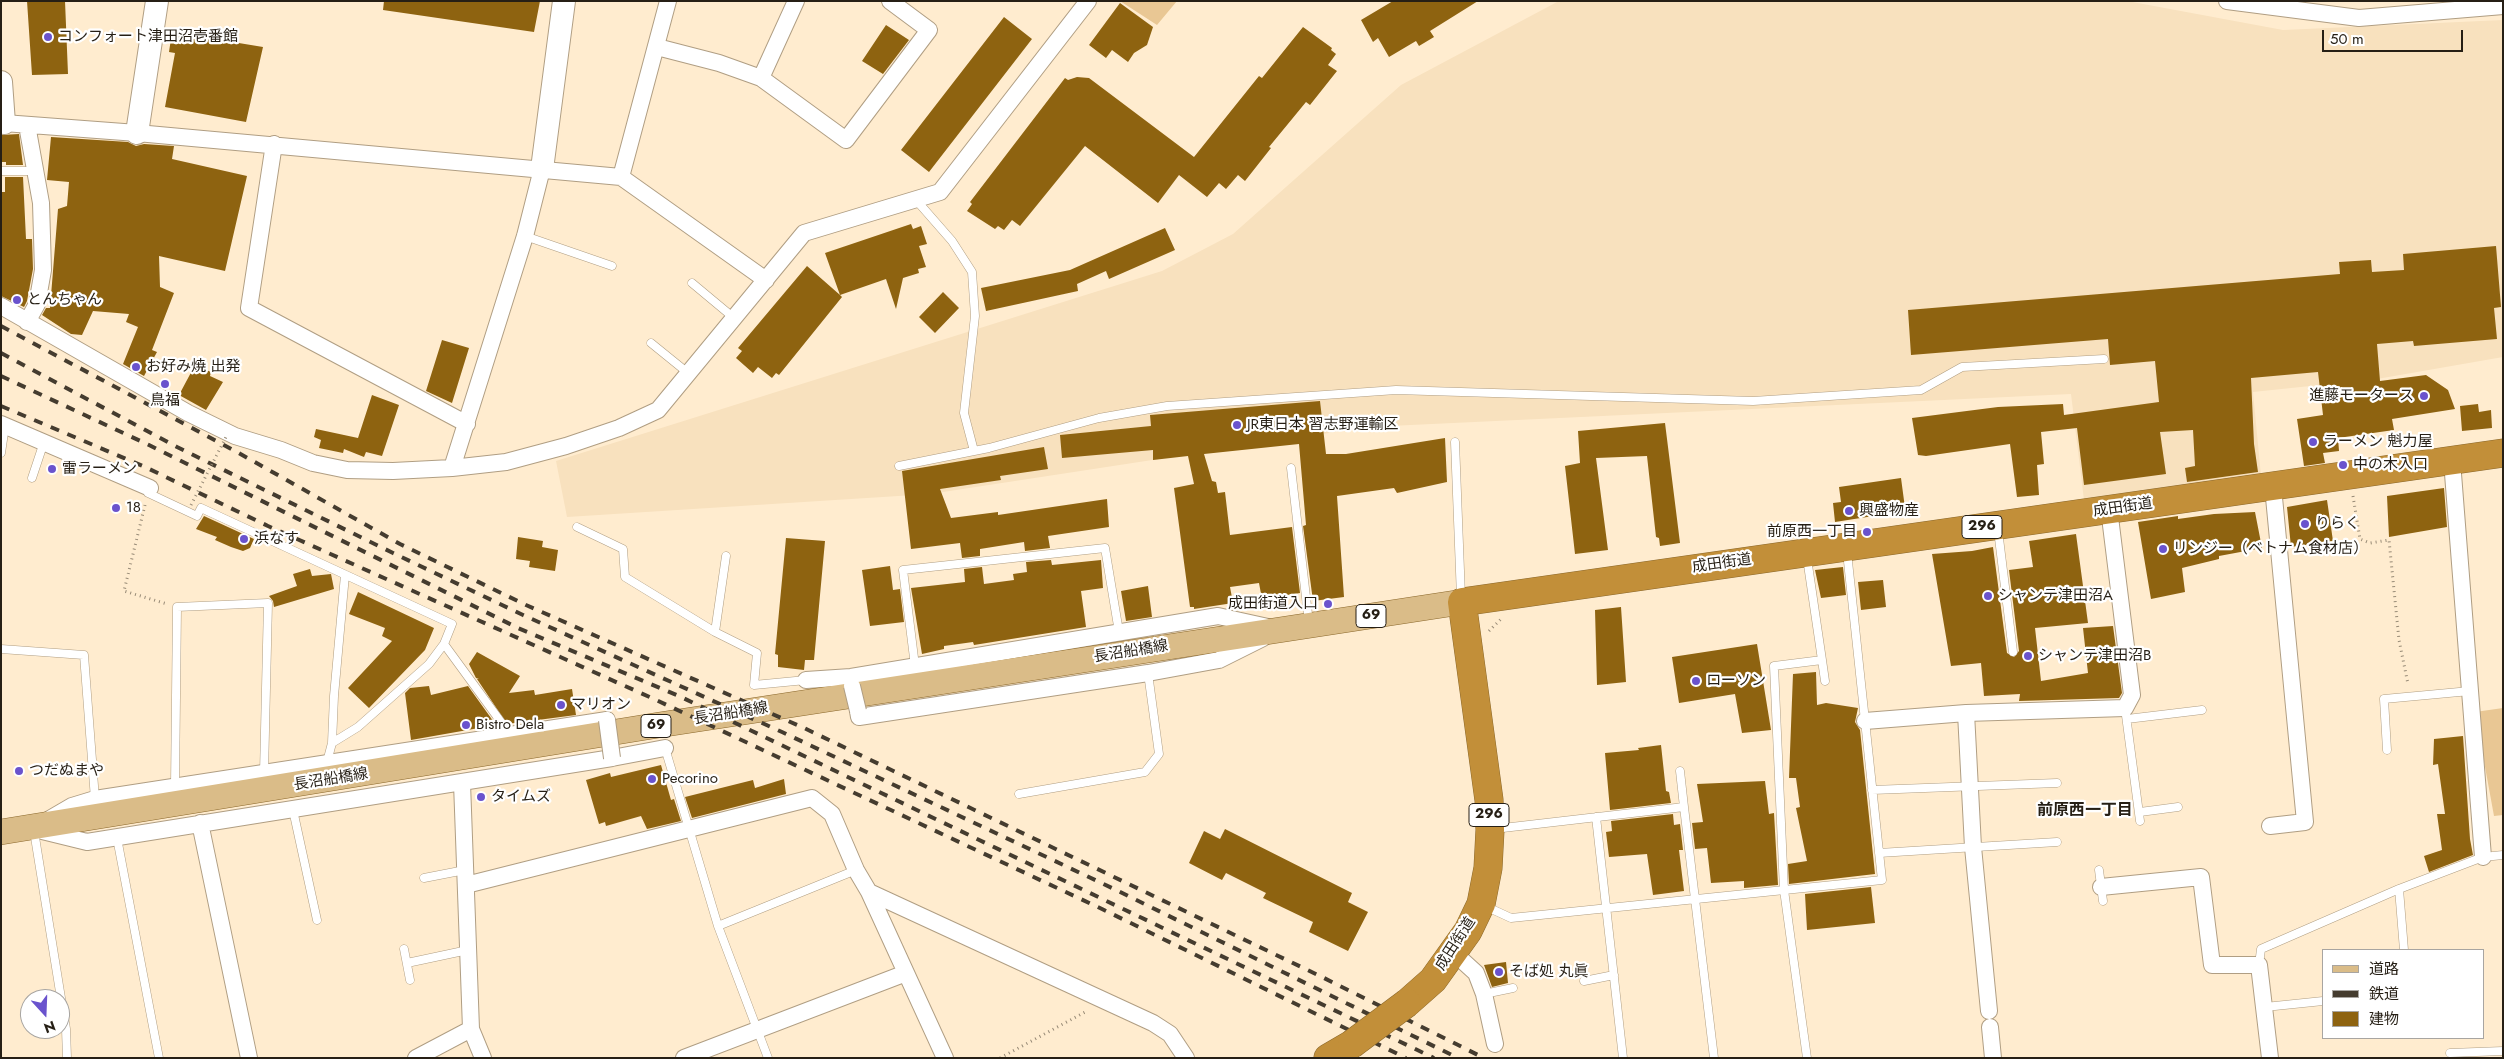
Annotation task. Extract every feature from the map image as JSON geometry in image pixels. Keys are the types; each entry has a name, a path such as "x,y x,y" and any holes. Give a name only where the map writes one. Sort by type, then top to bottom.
{"highway":[{"name":"成田街道","path":"1339,1053 1407,1003 1433,980 1454,953 1480,904 1488,868 1489,800 1462,602 2503,453"}],"main road":[{"name":"長沼船橋線","path":"1,832 34,829 659,725 1462,602"}],"street":[{"path":"137,133 157,1"},
{"path":"452,468 525,236 542,169 564,1"},
{"path":"621,177 668,1"},
{"path":"761,78 796,1"},
{"path":"656,47 719,63 761,78 846,140 929,30 890,1"},
{"path":"1,306 188,412 235,436 281,450 313,463 347,470 392,471 452,468 506,462 566,446 619,428 658,410 804,234 917,201 940,192 1088,1"},
{"path":"2227,1 2359,18 2503,6"},
{"path":"1,82 3,124 274,144 621,177 766,280"},
{"path":"27,125 40,203 43,270 37,304 27,322"},
{"path":"274,144 249,308 466,424"},
{"path":"3,425 149,491"},
{"path":"2452,461 2482,857"},
{"path":"2270,826 2305,822 2273,487"},
{"path":"1865,721 1966,713 2126,714 2132,695 2109,509"},
{"path":"806,680 852,681 915,666 1218,616 1280,629"},
{"path":"852,681 859,717 1148,673 1219,660 1280,629"},
{"path":"1966,713 1973,847 1993,1058"},
{"path":"34,829 72,806 95,799 606,720 612,758"},
{"path":"34,829 88,842 200,822 293,810 462,783 665,748"},
{"path":"462,783 471,1028 483,1058"},
{"path":"466,878 688,829 812,798 832,814 856,870 869,892 946,1058"},
{"path":"200,822 249,1058"},
{"path":"2101,886 2201,877 2212,965 2259,965 2270,1058"},
{"path":"869,892 1105,1001 1170,1034 1186,1058"},
{"path":"1454,953 1476,973 1484,994 1495,1044"},
{"path":"684,1058 906,972"},
{"path":"416,1058 471,1028"}],"lane":[{"path":"1,171 35,171"},
{"path":"917,201 952,241 972,272 975,316 964,413 974,451"},
{"path":"525,236 612,266"},
{"path":"692,283 734,318"},
{"path":"650,344 688,373"},
{"path":"899,466 974,451 1099,418 1167,406 1396,390 1753,401 1921,390 1962,368 2104,359"},
{"path":"1,453 3,425"},
{"path":"32,478 44,442"},
{"path":"1455,442 1462,602"},
{"path":"1291,468 1309,625"},
{"path":"149,491 197,516 200,508 452,624 444,644 429,664 366,721 332,743"},
{"path":"1997,524 2013,652"},
{"path":"577,527 623,549 625,577 715,632 757,652 754,685 806,680"},
{"path":"1480,904 1511,918 1882,880 1846,547"},
{"path":"915,666 903,570 1105,548 1119,632"},
{"path":"1806,552 1825,681"},
{"path":"715,632 726,556"},
{"path":"327,762 332,743 334,696 345,575"},
{"path":"175,786 177,607 268,603 264,773"},
{"path":"444,644 501,722 504,735"},
{"path":"1,649 84,655 95,799"},
{"path":"1807,1058 1784,890 1774,666 1822,660"},
{"path":"1020,794 1145,772 1159,754 1148,673"},
{"path":"2387,750 2384,699 2470,691"},
{"path":"2140,821 2126,714 2202,710"},
{"path":"665,748 718,926 768,1058"},
{"path":"1680,771 1714,1058"},
{"path":"1872,790 2057,783"},
{"path":"1490,830 1684,807"},
{"path":"2140,812 2178,807"},
{"path":"293,810 317,920"},
{"path":"1596,817 1623,1058"},
{"path":"34,829 66,1029 66,1058"},
{"path":"117,838 159,1058"},
{"path":"1879,853 2058,842"},
{"path":"2259,965 2261,949 2399,889 2482,857 2503,855"},
{"path":"718,926 856,870"},
{"path":"424,878 466,878"},
{"path":"2399,889 2404,949"},
{"path":"404,949 410,980"},
{"path":"407,963 468,950"},
{"path":"1584,981 1614,975"},
{"path":"1484,994 1513,988"},
{"path":"2265,1006 2322,1001"},
{"path":"2450,1053 2503,1051"}],"path":[{"path":"191,505 226,437"},
{"path":"149,491 124,591 177,607"},
{"path":"2352,491 2360,539 2370,542 2389,540 2399,640 2411,697"},
{"path":"1484,636 1503,617"},
{"path":"1000,1058 1105,1001"}],"shaded area":[{"path":"1120,1 1177,1 1157,25"},
{"path":"2127,1 2283,30 2503,20 2503,357 2377,379 2253,392 2261,476 2084,500 2071,394 1368,427 930,494 567,517 556,461 1162,271 1233,234 1401,85 1557,2"},
{"path":"2503,708 2503,815 2494,816 2475,712"}],"building":[{"name":"コンフォート津田沼壱番館","path":"27,1 65,1 68,74 32,75"},
{"path":"384,1 540,1 534,32 383,10"},
{"path":"1393,1 1478,1 1430,31 1434,37 1419,46 1416,41 1389,57 1378,38 1373,42 1361,20"},
{"path":"1120,3 1153,27 1147,45 1134,53 1128,62 1112,50 1106,58 1089,45"},
{"path":"1004,17 1032,39 929,172 901,150"},
{"path":"886,25 909,40 883,74 862,61"},
{"path":"1303,27 1332,48 1331,50 1336,54 1328,65 1337,71 1310,105 1306,102 1269,147 1271,148 1245,181 1238,175 1226,189 1219,183 1207,197 1179,175 1158,203 1085,146 1020,226 1012,220 1004,230 998,226 995,229 967,211 972,204 970,202 1065,78 1068,80 1077,77 1089,78 1194,157 1259,76 1262,78"},
{"path":"172,32 263,47 246,122 165,107 175,53 169,52"},
{"path":"19,134 23,165 6,165 6,162 1,162 1,135"},
{"path":"51,137 128,142 136,146 144,144 174,146 172,159 247,176 225,271 159,256 160,287 174,293 152,350 157,352 144,376 123,364 138,327 126,322 129,314 93,311 82,335 71,334 42,315 46,308 50,308 58,209 67,206 69,182 47,180"},
{"path":"5,177 23,177 26,239 32,239 33,269 27,301 24,307 1,296 1,192 5,192"},
{"path":"911,224 913,229 921,226 927,244 919,246 926,267 918,269 919,273 903,278 896,309 886,279 840,295 825,253"},
{"path":"1165,228 1175,250 1109,279 1106,271 1077,284 1078,291 986,311 981,288 1070,270"},
{"path":"2496,246 2501,307 2494,308 2497,339 2414,346 2413,341 2377,344 2380,381 2426,375 2448,390 2455,409 2392,419 2394,430 2338,438 2339,451 2323,453 2325,463 2304,466 2297,419 2323,415 2318,372 2251,378 2254,444 2258,472 2187,482 2185,468 2195,466 2193,430 2160,432 2166,474 2084,485 2077,428 2041,432 2044,464 2037,465 2039,495 2017,497 2010,444 1926,456 1918,455 1912,418 1998,407 2063,404 2064,415 2159,402 2155,361 2110,365 2108,339 1911,355 1908,310 2340,274 2339,262 2371,260 2372,272 2404,270 2403,254"},
{"path":"807,266 842,297 779,375 776,373 772,378 758,367 753,373 736,358 742,351 738,348"},
{"path":"943,292 959,308 935,333 919,317"},
{"path":"442,340 469,348 452,403 426,391"},
{"path":"195,365 211,372 210,376 223,382 206,410 179,395"},
{"path":"372,395 399,405 382,456 366,452 364,457 344,449 343,453 319,448 321,440 314,437 316,429 358,438"},
{"path":"1320,401 1326,454 1346,454 1445,438 1447,482 1397,493 1394,488 1337,496 1344,597 1313,601 1303,526 1306,525 1299,444 1204,454 1212,481 1216,482 1218,493 1225,492 1230,535 1292,527 1300,593 1262,599 1259,583 1230,587 1233,603 1194,609 1194,607 1190,607 1174,488 1194,484 1188,456 1153,460 1153,450 1062,458 1060,435 1151,426 1150,415"},
{"path":"2478,404 2479,412 2491,410 2492,428 2462,431 2460,406"},
{"path":"1665,423 1680,543 1660,546 1659,538 1656,537 1647,456 1596,458 1608,550 1575,554 1565,466 1580,463 1578,431"},
{"path":"1044,447 1048,469 1000,476 1001,480 940,489 951,518 998,512 998,515 1107,499 1109,527 1048,536 1050,548 1025,551 1024,542 980,549 980,556 962,558 960,543 911,549 902,471"},
{"path":"1901,478 1905,508 1899,508 1899,512 1835,522 1833,503 1841,502 1839,487"},
{"path":"2444,488 2447,527 2389,537 2387,496"},
{"path":"2327,500 2333,541 2291,547 2287,507"},
{"path":"2255,512 2262,548 2219,556 2219,559 2182,568 2185,592 2151,599 2138,522 2178,516 2178,519 2214,514"},
{"path":"204,516 254,539 250,548 243,551 231,547 215,540 217,537 196,529"},
{"path":"2076,534 2088,623 2035,628 2041,681 2088,673 2083,628 2113,626 2122,693 2119,698 2019,701 2020,694 1984,696 1981,663 1951,666 1932,554 1972,551 1993,547 2007,653 2014,657 2019,651 2009,570 2033,567 2029,541"},
{"path":"518,537 543,541 542,547 558,550 555,571 529,567 530,561 516,559"},
{"path":"786,538 825,541 814,660 805,660 804,670 778,667 778,655 775,654"},
{"path":"1051,560 1052,565 1101,560 1103,588 1081,591 1086,627 974,645 973,642 944,646 944,649 922,654 911,588 965,582 964,569 982,567 984,584 1014,580 1013,574 1027,572 1026,562"},
{"path":"890,566 893,590 900,589 904,622 870,626 862,570"},
{"path":"1843,567 1846,595 1821,598 1815,570"},
{"path":"310,569 312,576 331,574 334,589 274,607 273,601 269,596 297,586 293,574"},
{"path":"1883,580 1886,607 1861,610 1858,582"},
{"path":"1148,586 1152,617 1126,621 1121,591"},
{"path":"358,592 434,628 425,650 369,708 348,688 392,641 382,636 385,628 349,614"},
{"path":"1621,607 1626,682 1597,685 1595,610"},
{"path":"1757,644 1771,730 1742,733 1735,694 1679,703 1672,657"},
{"path":"477,652 520,676 509,693 534,690 535,695 572,689 576,715 507,724 477,679 479,679 476,678 469,664"},
{"path":"1816,672 1817,705 1826,703 1858,708 1855,722 1860,730 1875,874 1789,884 1788,864 1807,861 1796,808 1800,807 1796,778 1789,778 1793,674"},
{"path":"429,686 431,695 468,686 496,725 411,740 405,693 410,688"},
{"path":"2463,736 2470,839 2473,855 2429,872 2424,856 2442,850 2437,814 2445,814 2438,764 2433,765 2434,739"},
{"path":"1661,745 1666,791 1669,792 1671,803 1610,810 1605,753 1639,750 1638,748"},
{"path":"661,765 671,800 674,799 681,821 647,829 641,816 606,826 605,822 599,824 586,780 610,773 611,777"},
{"path":"784,779 786,794 692,818 685,797 753,780 755,788"},
{"path":"1765,781 1769,814 1774,813 1778,885 1744,888 1744,881 1711,883 1707,848 1695,849 1692,823 1703,822 1697,784"},
{"path":"1673,814 1674,825 1680,824 1683,850 1679,850 1684,891 1653,895 1647,854 1609,857 1606,832 1612,831 1611,821"},
{"path":"1225,829 1352,893 1348,902 1368,912 1348,951 1309,932 1313,922 1263,898 1266,893 1226,873 1222,880 1189,863 1204,831 1220,839"},
{"path":"1871,887 1875,923 1807,930 1805,894"},
{"path":"1506,962 1508,983 1492,987 1484,965"}],"railway":[{"path":"1,326 237,452 400,544 526,605 804,728 1320,976 1484,1058"},
{"path":"1,353 177,447 393,553 523,615 782,732 1112,888 1458,1058"},
{"path":"1,376 149,445 518,628 679,696 1434,1058"},
{"path":"1,406 143,466 268,526 654,699 1102,909 1406,1058"}],"place":[{"name":"コンフォート津田沼壱番館","path":"48,37"},
{"name":"とんちゃん","path":"17,300"},
{"name":"お好み焼 出発","path":"136,367"},
{"name":"鳥福","path":"165,384"},
{"name":"進藤モータース","path":"2424,396"},
{"name":"JR東日本 習志野運輸区","path":"1237,425"},
{"name":"ラーメン 魁力屋","path":"2313,442"},
{"name":"中の木入口","path":"2343,465"},
{"name":"雷ラーメン","path":"52,469"},
{"name":"18","path":"116,508"},
{"name":"興盛物産","path":"1849,511"},
{"name":"りらく","path":"2305,524"},
{"name":"前原西一丁目","path":"1867,532"},
{"name":"浜なす","path":"244,539"},
{"name":"リンジー（ベトナム食材店）","path":"2163,549"},
{"name":"シャンテ津田沼A","path":"1988,596"},
{"name":"成田街道入口","path":"1328,604"},
{"name":"シャンテ津田沼B","path":"2028,656"},
{"name":"ローソン","path":"1696,681"},
{"name":"マリオン","path":"561,705"},
{"name":"Bistro Dela","path":"466,725"},
{"name":"つだぬまや","path":"19,771"},
{"name":"Pecorino","path":"652,779"},
{"name":"タイムズ","path":"481,797"},
{"name":"そば処 丸眞","path":"1499,972"}],"district":[{"name":"前原西一丁目","path":"2085,811"}]}
